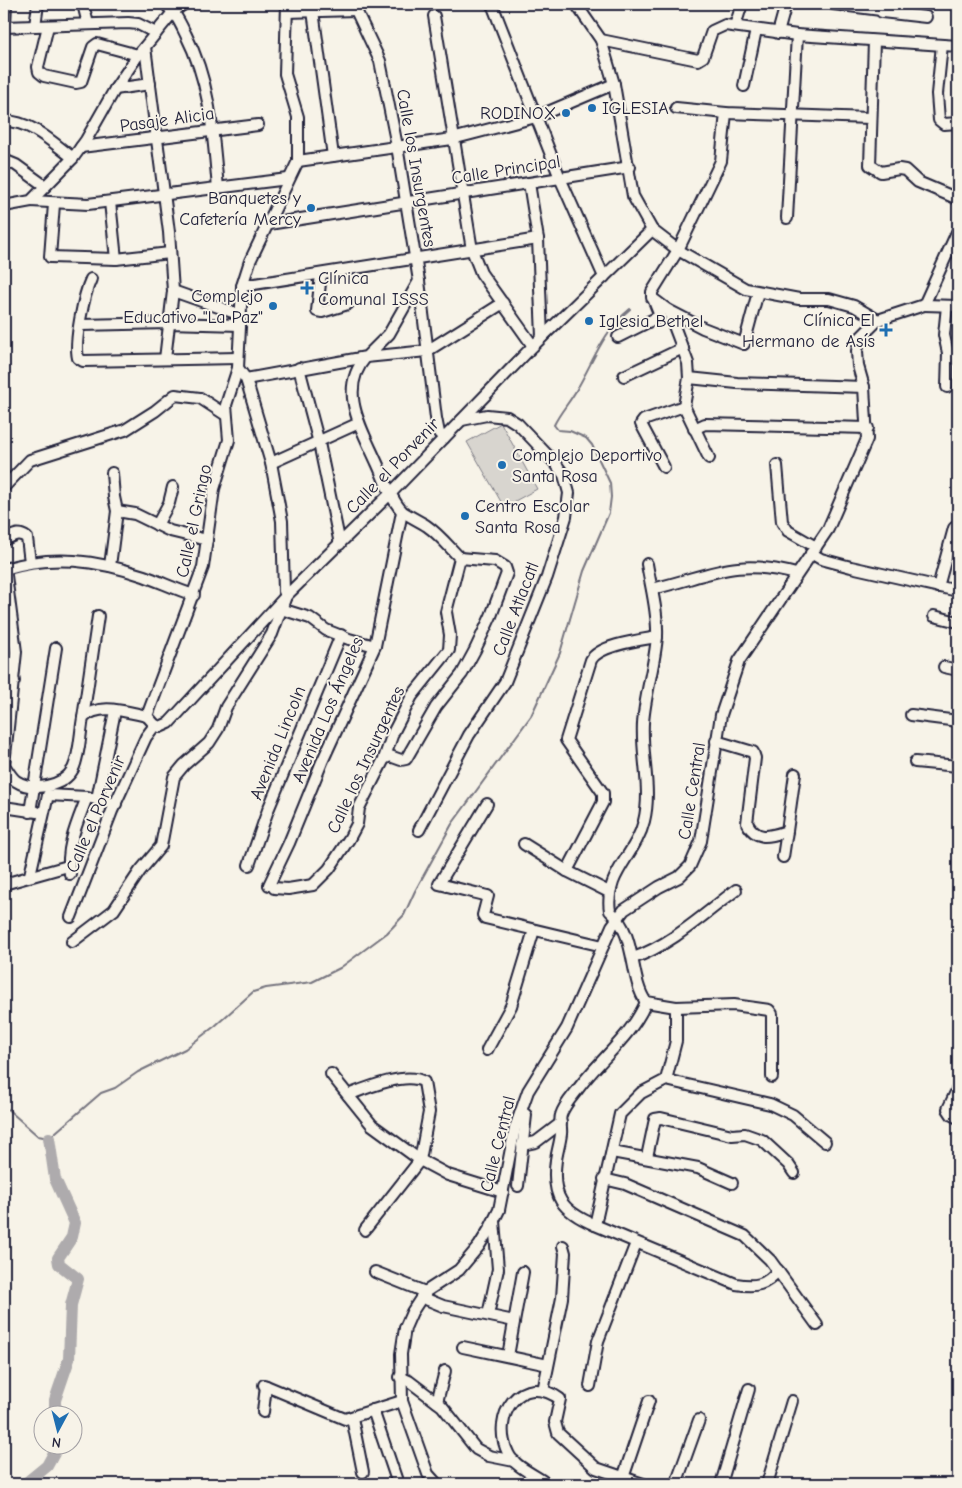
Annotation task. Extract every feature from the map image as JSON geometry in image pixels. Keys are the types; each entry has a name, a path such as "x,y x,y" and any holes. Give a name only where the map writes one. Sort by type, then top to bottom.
{"street":[{"path":"6,4 4,27 138,24 156,33"},
{"path":"36,26 38,4"},
{"path":"83,4 88,24"},
{"path":"165,4 174,11 202,69 212,130 218,188"},
{"path":"31,201 73,158 138,55 174,11 184,4"},
{"path":"576,4 601,40 614,84 630,167 633,196 652,230 678,250 746,289 799,299 829,299 854,306 878,320"},
{"path":"735,26 742,4"},
{"path":"778,33 786,4"},
{"path":"833,4 882,7 882,12 926,17"},
{"path":"495,5 560,178 604,277"},
{"path":"355,7 312,11 287,8 285,74 298,117 298,161 452,139 536,117 614,84"},
{"name":"Calle los Insurgentes","path":"355,7 380,61 397,146 419,281 436,418 439,432 444,438"},
{"path":"312,11 333,156"},
{"path":"434,16 452,139 472,250 481,273 533,346"},
{"path":"601,40 698,60 703,56 712,31 724,25 797,36 958,46"},
{"path":"48,26 38,67 39,72 44,76 76,83 81,82 93,47 97,44 138,55"},
{"path":"744,86 756,30"},
{"path":"787,218 797,36"},
{"path":"874,41 870,118 870,165 881,172 905,170 918,182 958,198"},
{"path":"942,45 937,94 939,120 944,124 958,123"},
{"path":"145,46 173,291 165,359"},
{"path":"115,89 150,84"},
{"path":"676,108 726,113 870,118"},
{"path":"618,337 660,316 652,298 654,286 678,250 721,161 726,113"},
{"path":"4,121 14,121 26,125 73,158"},
{"name":"Pasaje Alicia","path":"81,147 157,140 212,130 258,125"},
{"path":"4,160 16,165 45,186"},
{"name":"Calle el Gringo","path":"147,716 162,671 194,595 203,567 214,489 229,440 226,415 233,377 238,363 242,286 250,261 298,161"},
{"name":"Calle Principal","path":"269,224 630,167"},
{"path":"4,206 31,201 54,204 110,202 288,179"},
{"path":"529,183 538,239 542,337"},
{"path":"110,202 116,259"},
{"path":"54,204 50,256 116,259 170,253"},
{"name":"Calle el Porvenir","path":"71,917 116,804 146,737 158,726 169,723 286,596 391,493 542,337 652,230"},
{"path":"958,230 924,305 958,306"},
{"path":"242,286 538,239"},
{"path":"321,274 317,311 322,312 348,304"},
{"path":"72,942 114,910 140,871 161,846 174,777 184,765 209,743 218,729 226,707 272,634 286,596 284,591 282,521 271,463 246,379 238,363 165,359 83,361 78,358 77,354 86,294 91,279"},
{"path":"384,759 390,756 401,760 406,759 436,707 462,674 491,616 506,573 505,567 495,561 460,558 434,531 414,517 402,512 391,493 359,423 352,392 357,367 389,334 419,281"},
{"path":"173,291 241,320"},
{"path":"652,298 668,310 703,328 744,344 758,292"},
{"path":"246,379 366,357 427,351 503,303"},
{"name":"Calle Central","path":"437,1484 429,1479 402,1401 400,1377 405,1328 423,1295 459,1270 479,1246 494,1222 499,1210 515,1128 521,1111 536,1076 567,1028 603,946 618,918 624,910 641,898 679,877 690,866 697,855 701,841 720,715 739,661 828,528 866,439 868,428 864,387 858,366 857,351 860,338 878,320 924,305"},
{"path":"947,306 944,335 948,353 947,387"},
{"path":"668,310 688,363 689,378 684,406 709,458"},
{"path":"81,325 241,320"},
{"path":"624,376 683,348"},
{"path":"299,368 319,443 340,544"},
{"path":"689,378 737,382 864,387"},
{"path":"4,487 30,460 125,430 155,411 175,395 200,398 226,415"},
{"path":"664,467 641,424 644,420 684,406"},
{"name":"Calle Atlacatl","path":"419,830 469,735 505,682 547,577 566,517 569,493 564,476 556,464 518,424 507,418 487,415 462,420"},
{"path":"271,463 319,443 359,423"},
{"path":"694,429 705,424 868,428"},
{"path":"777,465 782,522 788,531 814,550 821,559 958,591"},
{"path":"110,566 117,510 112,473"},
{"path":"157,525 169,503 173,487"},
{"path":"117,510 135,514 182,535 208,540"},
{"name":"Avenida Los Ángeles","path":"272,887 322,762 375,646 402,512"},
{"path":"938,587 954,528 958,525"},
{"path":"4,540 16,534 22,534 27,538 30,562"},
{"name":"Calle los Insurgentes","path":"272,887 288,889 313,885 329,869 357,824 359,808 384,759 393,733 412,696 449,650 450,635 446,612 460,558"},
{"path":"98,616 83,718 72,770 55,784 35,785 19,782 10,775 4,765 9,681 15,635 4,568 30,562 83,560 110,566 194,595"},
{"path":"647,564 652,589 657,636 643,722 643,759 647,788 644,822 639,837 618,870 609,892 610,911 618,918 633,958 641,996 646,1002 676,1007 734,1005 769,1010 772,1014 772,1077"},
{"path":"652,589 730,567 767,568 796,574"},
{"path":"281,610 310,618 326,630 375,646"},
{"path":"934,616 958,622"},
{"name":"Avenida Lincoln","path":"250,865 268,810 341,636"},
{"path":"568,871 603,802 603,793 566,740 590,660 598,653 614,646 657,636"},
{"path":"30,812 56,648"},
{"path":"944,667 958,670"},
{"path":"83,718 94,710 115,711 147,716 158,726"},
{"path":"4,884 30,875 69,871 73,833 92,798 115,711"},
{"path":"911,715 958,721"},
{"path":"716,741 753,752 755,758 748,823 751,830 762,837 769,837 787,831"},
{"path":"915,762 958,766"},
{"path":"783,857 795,774"},
{"path":"30,875 48,795 92,798 116,804"},
{"path":"487,804 438,884 488,896 483,915 485,918 603,946"},
{"path":"4,809 44,813"},
{"path":"524,844 568,871 609,892"},
{"path":"633,958 648,953 736,890"},
{"path":"487,1050 511,1006 534,930"},
{"path":"646,1002 639,1019 587,1075 567,1103 561,1116 554,1178 560,1200 575,1216 736,1284 762,1285 772,1278 778,1270"},
{"path":"666,1080 676,1041 676,1007"},
{"path":"332,1074 372,1125 420,1160 448,1175 503,1192"},
{"path":"348,1095 378,1083 410,1078 424,1082 429,1112 420,1160 365,1230"},
{"path":"595,1225 620,1114 641,1093 666,1080 770,1104 792,1115 825,1142"},
{"path":"958,1088 948,1109 952,1115 958,1118"},
{"path":"518,1186 526,1115 521,1111"},
{"path":"647,1157 655,1119 661,1118 732,1135 745,1134 762,1140 788,1164 794,1173"},
{"path":"522,1145 536,1142 561,1123"},
{"path":"612,1152 698,1168 732,1183"},
{"path":"604,1180 625,1184 745,1236 756,1245 778,1270 817,1325"},
{"path":"488,1315 498,1270 494,1222"},
{"path":"590,1386 598,1342 636,1243"},
{"path":"543,1391 562,1298 565,1253 563,1246"},
{"path":"375,1272 443,1306 514,1321"},
{"path":"508,1356 523,1272"},
{"path":"463,1347 548,1365"},
{"path":"437,1402 445,1371"},
{"path":"400,1377 409,1381 437,1402 459,1425 476,1449 489,1456 514,1461"},
{"path":"262,1412 265,1385 338,1418 352,1418 402,1401"},
{"path":"721,1484 748,1389"},
{"path":"547,1484 514,1461 508,1454 505,1443 504,1418 512,1401 521,1392 550,1392 560,1399 555,1422 558,1434 596,1468 643,1484"},
{"path":"623,1478 649,1401"},
{"path":"767,1484 792,1401"},
{"path":"372,1410 398,1484"},
{"path":"352,1418 363,1472"},
{"path":"676,1484 699,1420"}],"shaded area":[{"name":"Complejo Deportivo Santa Rosa","path":"501,423 537,489 504,507 467,442"}],"waterway":[{"path":"4,1106 38,1136 49,1138 101,1093 115,1088 138,1072 185,1049 215,1026 253,992 266,988 312,982 340,968 387,933 404,915 452,824 531,716 560,653 584,571 609,513 611,497 610,483 592,445 586,438 570,431 558,430 554,425 574,394 606,336 630,309"},
{"path":"49,1138 55,1179 75,1223 72,1237 58,1258 59,1264 78,1279 71,1305 69,1359 55,1400 55,1406"},
{"path":"25,1484 47,1466 52,1456"}],"place":[{"name":"IGLESIA","path":"592,108"},
{"name":"RODINOX","path":"566,113"},
{"name":"Banquetes y Cafetería Mercy","path":"311,208"},
{"name":"Clínica Comunal ISSS","path":"307,288"},
{"name":"Complejo Educativo \"La Paz\"","path":"273,306"},
{"name":"Iglesia Bethel","path":"589,321"},
{"name":"Clínica El Hermano de Asís","path":"886,330"},
{"name":"Complejo Deportivo Santa Rosa","path":"502,465"},
{"name":"Centro Escolar Santa Rosa","path":"465,516"}]}
